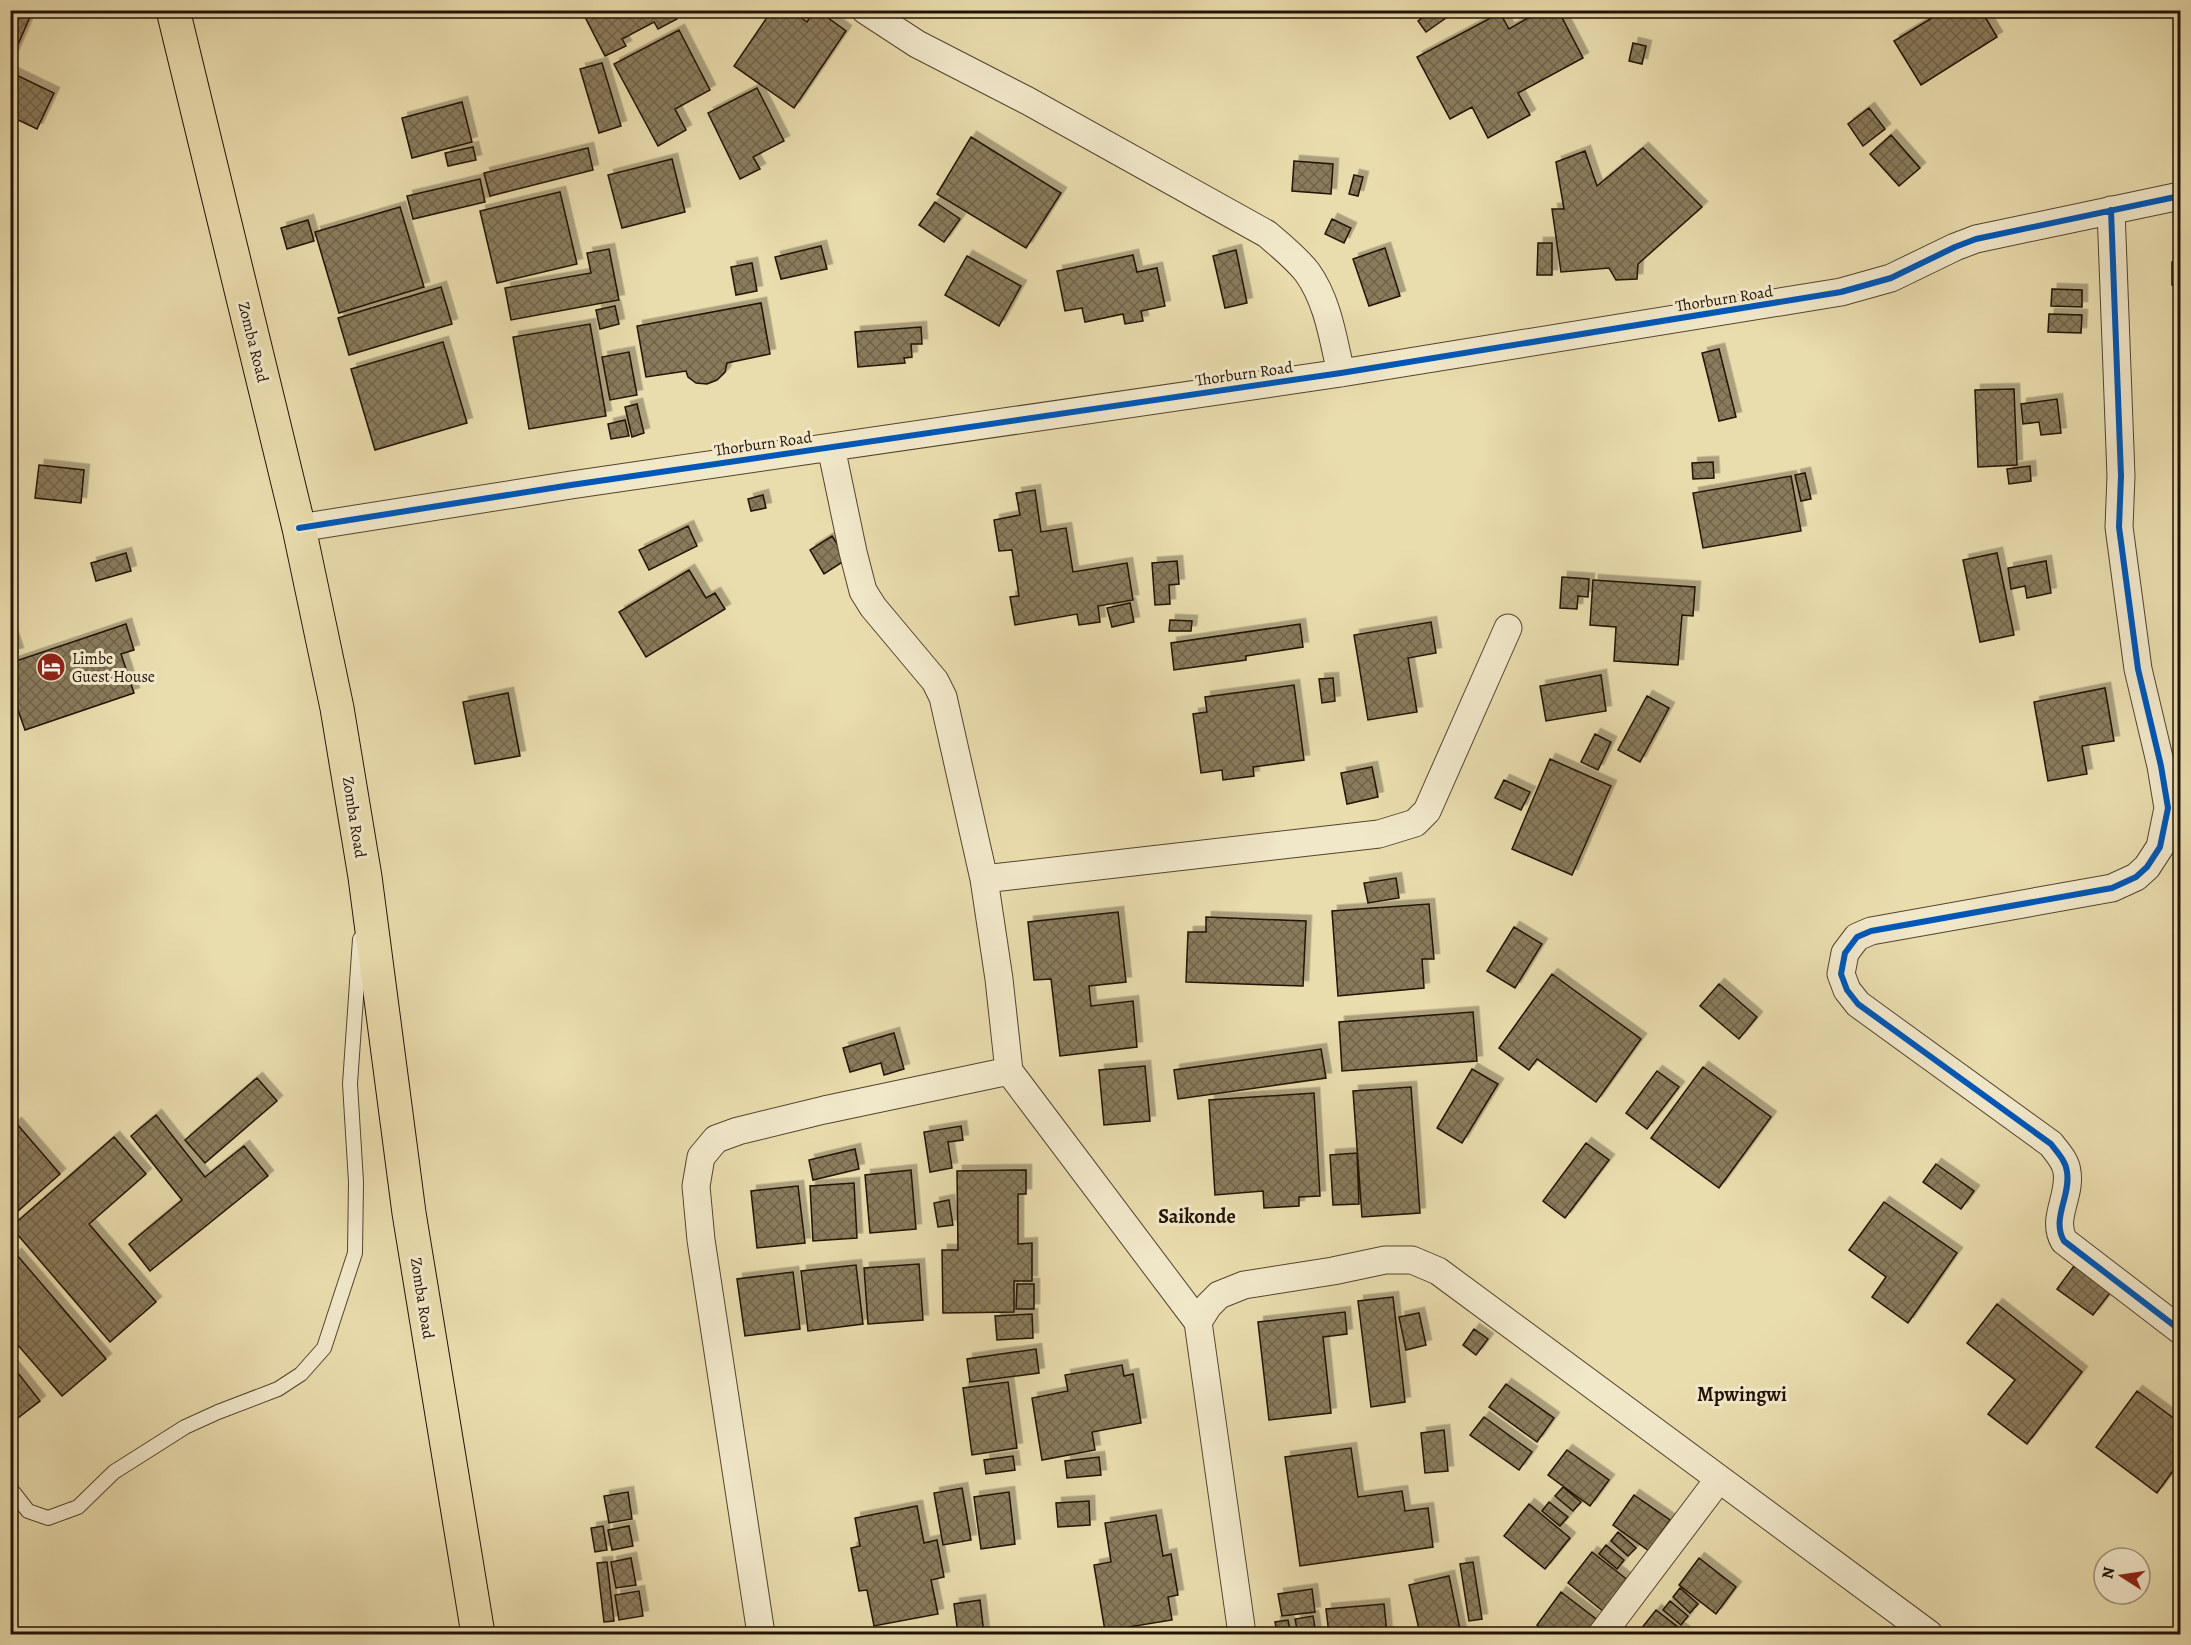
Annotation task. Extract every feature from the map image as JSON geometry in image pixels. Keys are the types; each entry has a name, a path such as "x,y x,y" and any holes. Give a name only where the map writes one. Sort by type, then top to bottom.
{"highway":[{"name":"Zomba Road","path":"173,10 299,528 337,708 364,877 409,1213 478,1635"}],"street":[{"path":"865,10 917,44 1038,107 1266,234 1290,252 1308,274 1323,304 1341,373"},
{"name":"Thorburn Road","path":"299,528 831,447 1341,373 1841,292 1891,278 1976,239 2181,196"},
{"path":"2111,210 2121,476 2119,526 2138,669 2161,766 2168,808 2160,847 2136,877 2112,888 1872,931 1857,938 1845,953 1841,974 1847,990 1857,1004 2050,1143 2063,1160 2067,1171 2067,1186 2059,1222 2059,1232 2064,1241 2181,1330"},
{"path":"831,447 863,591 873,607 935,681 943,697 984,879 999,980 1009,1071 1198,1322 1242,1635"},
{"path":"984,879 1378,834 1415,823 1427,811 1508,628"},
{"path":"761,1635 701,1240 696,1186 701,1157 716,1139 738,1131 824,1110 1009,1071"},
{"path":"1198,1322 1208,1306 1219,1295 1232,1288 1385,1260 1412,1260 1438,1271 1929,1635"},
{"path":"1602,1635 1719,1479"}],"lane":[{"path":"10,1488 28,1510 48,1518 78,1507 114,1472 184,1427 278,1389 301,1374 324,1348 355,1253 356,1182 350,1084 364,877"}],"building":[{"path":"10,10 33,10 13,56 10,55"},
{"path":"594,10 672,10 677,19 658,29 654,22 622,39 626,46 605,56 584,15"},
{"path":"772,10 790,10 807,22 817,10 846,31 794,108 734,66"},
{"path":"1433,10 1452,10 1453,13 1426,32 1418,21"},
{"path":"1542,10 1558,10 1583,58 1518,93 1530,115 1488,138 1472,107 1450,119 1417,57 1500,13 1509,29"},
{"path":"1945,10 1981,10 1997,37 1921,85 1894,41"},
{"path":"679,30 710,90 675,109 686,130 658,146 614,64"},
{"path":"1633,43 1646,46 1642,64 1629,61"},
{"path":"602,63 621,126 599,133 580,69"},
{"path":"10,72 54,93 37,129 10,116"},
{"path":"757,88 784,141 753,157 760,169 740,179 708,113"},
{"path":"462,102 472,142 412,158 402,118"},
{"path":"1869,108 1885,129 1863,146 1848,124"},
{"path":"1891,135 1920,168 1899,186 1870,154"},
{"path":"971,137 1061,193 1026,248 937,194"},
{"path":"473,147 476,160 448,166 445,153"},
{"path":"588,148 593,170 490,196 484,173"},
{"path":"1643,148 1702,207 1638,264 1637,279 1616,280 1609,268 1561,272 1552,209 1564,209 1556,162 1585,151 1597,186"},
{"path":"672,159 685,212 622,228 608,175"},
{"path":"1294,161 1333,164 1331,194 1292,191"},
{"path":"1354,175 1363,177 1358,196 1349,194"},
{"path":"480,179 485,202 413,219 407,196"},
{"path":"560,192 577,264 497,283 480,211"},
{"path":"935,202 960,219 944,242 919,225"},
{"path":"400,207 424,287 339,313 315,232"},
{"path":"1332,219 1351,228 1344,243 1325,234"},
{"path":"308,220 314,241 287,249 281,228"},
{"path":"1538,243 1552,243 1552,275 1537,275"},
{"path":"821,246 827,269 781,279 775,257"},
{"path":"1385,248 1400,296 1369,306 1353,259"},
{"path":"609,249 619,300 511,320 505,288 591,273 587,253"},
{"path":"1236,250 1247,303 1225,308 1213,256"},
{"path":"1133,255 1137,272 1157,268 1165,306 1141,311 1143,321 1125,324 1123,314 1085,322 1082,308 1065,311 1057,271"},
{"path":"967,256 1021,286 999,326 945,295"},
{"path":"2172,262 2180,262 2180,285 2172,285"},
{"path":"752,263 757,291 736,295 731,267"},
{"path":"441,287 452,324 349,355 338,318"},
{"path":"2052,289 2082,290 2082,307 2051,306"},
{"path":"761,303 770,354 727,363 725,372 717,380 707,384 696,383 688,377 686,371 646,377 637,326"},
{"path":"615,306 619,324 600,329 596,310"},
{"path":"2049,314 2082,315 2081,333 2048,332"},
{"path":"590,324 606,416 529,429 513,337"},
{"path":"921,327 922,344 911,344 912,357 904,358 905,363 858,367 855,332"},
{"path":"443,342 467,423 375,450 351,369"},
{"path":"1719,349 1736,417 1719,421 1702,353"},
{"path":"629,352 637,395 610,400 602,357"},
{"path":"2014,389 2017,465 1978,467 1975,390"},
{"path":"2057,399 2061,433 2041,435 2039,422 2023,424 2021,404"},
{"path":"637,404 644,433 632,437 625,407"},
{"path":"625,420 629,436 611,439 608,424"},
{"path":"1713,462 1714,478 1693,479 1692,463"},
{"path":"39,465 84,470 81,503 35,498"},
{"path":"2030,466 2031,481 2009,484 2007,469"},
{"path":"1805,473 1811,499 1801,501 1795,475"},
{"path":"1791,476 1801,531 1703,548 1693,493"},
{"path":"1035,490 1041,532 1066,528 1073,572 1127,563 1133,600 1098,606 1100,622 1079,625 1077,614 1015,625 1010,597 1019,596 1012,550 999,551 994,520 1020,515 1016,493"},
{"path":"763,495 766,508 751,511 748,499"},
{"path":"688,526 697,546 649,570 639,550"},
{"path":"832,536 847,559 824,574 810,550"},
{"path":"126,553 131,571 96,581 91,563"},
{"path":"1997,553 2014,635 1980,642 1963,560"},
{"path":"1177,561 1179,584 1169,585 1170,604 1155,605 1152,563"},
{"path":"2046,561 2051,593 2027,598 2025,586 2011,589 2008,568"},
{"path":"689,570 706,598 715,593 725,609 646,657 619,612"},
{"path":"1562,577 1589,579 1588,597 1578,596 1577,609 1560,608"},
{"path":"1593,580 1695,587 1693,616 1682,615 1678,665 1614,661 1616,627 1590,625"},
{"path":"1130,603 1134,622 1112,627 1107,608"},
{"path":"1170,620 1192,621 1191,631 1169,631"},
{"path":"1431,622 1436,653 1408,658 1417,712 1368,720 1354,635"},
{"path":"126,624 134,650 121,654 134,693 25,730 10,687 10,663"},
{"path":"1300,624 1303,647 1246,656 1246,660 1174,670 1171,643"},
{"path":"10,630 18,653 10,655"},
{"path":"1601,675 1606,711 1546,721 1540,686"},
{"path":"1333,678 1335,701 1322,703 1319,679"},
{"path":"1294,685 1304,760 1253,767 1254,776 1223,780 1222,770 1201,773 1193,714 1207,712 1205,697"},
{"path":"2105,688 2114,741 2082,746 2087,774 2048,781 2034,702"},
{"path":"508,693 520,756 475,764 463,702"},
{"path":"1647,696 1669,708 1640,762 1618,750"},
{"path":"1595,734 1611,742 1598,770 1581,762"},
{"path":"1550,759 1611,786 1572,875 1512,849"},
{"path":"1372,767 1378,797 1347,804 1341,773"},
{"path":"1504,780 1530,792 1521,810 1495,798"},
{"path":"1396,878 1399,898 1368,903 1364,883"},
{"path":"1429,904 1434,959 1422,959 1424,988 1338,996 1332,911"},
{"path":"1118,912 1126,982 1089,986 1091,1006 1133,1001 1137,1047 1060,1056 1051,979 1034,980 1028,922"},
{"path":"1206,917 1306,921 1303,986 1186,982 1188,932 1206,932"},
{"path":"1514,927 1542,944 1515,988 1487,971"},
{"path":"1552,974 1641,1039 1596,1102 1537,1059 1529,1070 1499,1048"},
{"path":"1719,984 1757,1017 1739,1039 1700,1006"},
{"path":"1473,1012 1477,1061 1342,1071 1339,1022"},
{"path":"894,1033 904,1069 884,1075 881,1063 850,1072 843,1048"},
{"path":"1321,1049 1326,1078 1178,1099 1174,1070"},
{"path":"1145,1066 1150,1121 1104,1125 1099,1070"},
{"path":"1703,1067 1771,1117 1719,1188 1651,1138"},
{"path":"1472,1069 1498,1084 1462,1143 1437,1128"},
{"path":"1657,1071 1679,1087 1647,1129 1626,1113"},
{"path":"257,1078 277,1101 205,1163 185,1140"},
{"path":"1411,1087 1420,1213 1362,1217 1353,1091"},
{"path":"1314,1093 1320,1196 1299,1197 1299,1206 1264,1208 1263,1191 1215,1195 1209,1100"},
{"path":"156,1115 205,1177 244,1146 268,1176 150,1271 129,1244 182,1200 131,1136"},
{"path":"16,1123 60,1174 10,1218 10,1128"},
{"path":"961,1126 963,1140 948,1142 952,1168 930,1172 924,1132"},
{"path":"114,1137 146,1174 89,1224 156,1302 110,1342 11,1227"},
{"path":"1586,1143 1609,1160 1565,1218 1543,1201"},
{"path":"855,1149 859,1169 813,1180 809,1160"},
{"path":"1357,1153 1359,1204 1333,1205 1330,1155"},
{"path":"1936,1164 1974,1191 1961,1209 1923,1182"},
{"path":"911,1170 916,1229 870,1233 865,1175"},
{"path":"1026,1170 1026,1194 1018,1194 1018,1244 1032,1243 1032,1281 1014,1281 1014,1312 943,1313 942,1250 958,1250 957,1171"},
{"path":"854,1183 857,1238 813,1241 810,1186"},
{"path":"798,1186 805,1243 757,1248 751,1191"},
{"path":"949,1200 953,1225 938,1227 934,1203"},
{"path":"1884,1202 1957,1253 1908,1323 1872,1297 1886,1277 1849,1250"},
{"path":"16,1254 106,1359 62,1396 10,1336 10,1259"},
{"path":"919,1264 923,1320 868,1324 864,1268"},
{"path":"856,1265 863,1324 808,1331 801,1271"},
{"path":"2074,1266 2110,1293 2093,1315 2057,1289"},
{"path":"793,1272 800,1329 745,1336 737,1279"},
{"path":"1017,1284 1034,1284 1034,1309 1016,1309"},
{"path":"1393,1297 1405,1402 1371,1407 1358,1301"},
{"path":"1997,1304 2082,1372 2027,1444 1988,1414 2015,1380 1967,1343"},
{"path":"1345,1312 1347,1334 1323,1337 1331,1413 1269,1420 1258,1322"},
{"path":"1419,1313 1426,1345 1406,1350 1399,1317"},
{"path":"1032,1314 1033,1338 997,1340 995,1316"},
{"path":"1474,1329 1488,1339 1476,1355 1463,1345"},
{"path":"1036,1349 1039,1373 970,1382 967,1359"},
{"path":"10,1363 40,1401 10,1424"},
{"path":"1122,1365 1124,1376 1133,1374 1141,1423 1092,1432 1095,1450 1042,1460 1032,1398 1068,1391 1065,1375"},
{"path":"1008,1382 1017,1448 972,1455 963,1388"},
{"path":"1506,1384 1554,1418 1537,1442 1489,1407"},
{"path":"2137,1391 2180,1423 2180,1461 2157,1493 2096,1447"},
{"path":"1484,1417 1532,1452 1519,1470 1470,1435"},
{"path":"1444,1430 1448,1471 1425,1473 1421,1433"},
{"path":"1351,1448 1358,1497 1402,1491 1405,1511 1428,1508 1433,1547 1300,1566 1285,1457"},
{"path":"1567,1450 1609,1480 1590,1506 1548,1475"},
{"path":"1013,1456 1015,1470 986,1474 984,1460"},
{"path":"1099,1457 1101,1475 1067,1478 1065,1461"},
{"path":"1563,1487 1581,1502 1573,1511 1555,1496"},
{"path":"962,1488 971,1540 943,1545 934,1493"},
{"path":"628,1492 632,1519 609,1523 604,1496"},
{"path":"1009,1492 1015,1544 981,1549 974,1497"},
{"path":"1634,1495 1670,1520 1649,1551 1613,1525"},
{"path":"1089,1501 1090,1525 1058,1527 1056,1503"},
{"path":"1549,1502 1568,1517 1560,1526 1542,1511"},
{"path":"1529,1504 1570,1538 1545,1569 1504,1536"},
{"path":"917,1506 924,1543 937,1540 944,1577 931,1580 938,1614 874,1626 867,1590 859,1591 851,1548 860,1546 855,1518"},
{"path":"1156,1515 1163,1556 1171,1554 1178,1595 1168,1597 1172,1620 1105,1631 1094,1565 1111,1562 1105,1523"},
{"path":"603,1526 607,1550 595,1552 591,1528"},
{"path":"629,1526 633,1546 612,1550 608,1530"},
{"path":"1618,1532 1636,1548 1628,1556 1611,1541"},
{"path":"1606,1545 1624,1560 1617,1569 1599,1554"},
{"path":"1592,1552 1629,1581 1604,1612 1568,1583"},
{"path":"631,1558 636,1585 616,1588 611,1562"},
{"path":"1699,1558 1736,1587 1716,1614 1679,1585"},
{"path":"607,1562 614,1621 604,1622 597,1563"},
{"path":"1473,1562 1482,1619 1469,1621 1460,1564"},
{"path":"1449,1576 1461,1634 1420,1634 1409,1585"},
{"path":"1680,1588 1698,1604 1690,1613 1673,1597"},
{"path":"1312,1589 1315,1612 1282,1616 1278,1594"},
{"path":"639,1591 643,1616 619,1620 615,1595"},
{"path":"1561,1592 1600,1622 1591,1634 1549,1634 1537,1625"},
{"path":"980,1600 984,1634 958,1634 954,1604"},
{"path":"1670,1601 1688,1616 1681,1625 1663,1610"},
{"path":"1384,1604 1387,1634 1329,1634 1326,1609"},
{"path":"1656,1610 1687,1634 1637,1634"},
{"path":"1313,1616 1316,1634 1298,1634 1295,1619"},
{"path":"1288,1620 1291,1634 1277,1634 1275,1622"}],"cycle path":[{"path":"299,528 571,485 1341,373 1841,292 1891,278 1976,239 2180,196"},
{"path":"2111,210 2121,476 2119,527 2138,669 2161,766 2168,808 2160,847 2147,867 2136,877 2112,888 1871,931 1857,937 1845,953 1841,974 1847,990 1858,1004 2051,1144 2063,1160 2067,1172 2066,1190 2060,1216 2064,1241 2180,1330"}],"place":[{"name":"Limbe Guest House","path":"51,667"}],"district":[{"name":"Saikonde","path":"1197,1216"},
{"name":"Mpwingwi","path":"1742,1394"}]}
